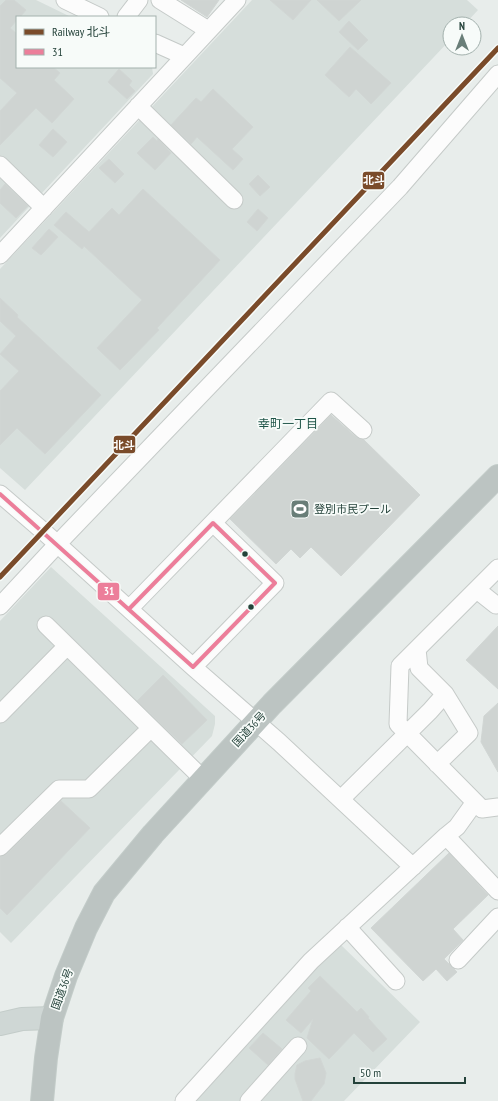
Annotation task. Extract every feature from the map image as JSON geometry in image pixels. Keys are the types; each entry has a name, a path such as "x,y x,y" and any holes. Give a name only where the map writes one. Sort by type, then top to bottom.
{"highway":[{"name":"国道36号","path":"42,1101 52,1018 66,976 86,928 104,893 153,834 203,778 256,722 498,476"}],"main road":[{"path":"0,1024 22,1019 52,1018"}],"street":[{"path":"127,16 139,0"},
{"path":"160,0 208,30"},
{"path":"70,1 98,16"},
{"path":"0,255 234,1"},
{"path":"156,43 184,56"},
{"path":"0,606 400,187 498,74"},
{"path":"138,106 234,200"},
{"path":"0,165 44,208"},
{"path":"129,609 331,401 363,430"},
{"path":"0,494 58,544 193,667 256,722 413,867"},
{"path":"193,667 275,583 213,523"},
{"path":"498,568 400,666 398,724 482,809 498,807"},
{"path":"477,590 496,605"},
{"path":"46,625 203,778"},
{"path":"0,714 67,646"},
{"path":"417,649 419,668 445,694 469,733 437,764"},
{"path":"341,799 406,733 430,711 445,694"},
{"path":"0,847 59,789 89,789 151,728"},
{"path":"184,1101 311,961 457,827 476,802"},
{"path":"446,836 498,891"},
{"path":"458,960 498,917"},
{"path":"347,927 396,981"},
{"path":"249,1101 298,1046"}],"shaded area":[{"path":"0,0 36,0 69,16 16,16 16,68 152,68 153,74 0,238"},
{"path":"252,0 467,0 478,10 472,16 442,16 442,48 25,490 0,468 0,269"},
{"path":"51,567 215,716 215,724 212,736 11,943 0,932 0,621"},
{"path":"341,945 420,1022 344,1101 194,1101 309,973"}],"building":[{"path":"6,0 14,0 26,10 21,16 16,16 16,21 10,28 16,33 16,68 54,68 60,73 54,80 74,99 52,123 36,108 0,145 0,111 17,93 0,78 0,6"},
{"path":"181,0 219,0 207,17"},
{"path":"270,0 311,0 293,20"},
{"path":"317,0 361,0 339,21"},
{"path":"349,21 368,40 358,50 339,32"},
{"path":"350,47 391,83 371,104 356,89 349,97 325,75"},
{"path":"119,69 132,81 129,85 135,91 127,99 108,82"},
{"path":"213,89 253,127 232,149 243,159 233,170 197,137 191,144 171,125 196,98 201,102"},
{"path":"53,129 67,142 53,157 39,145"},
{"path":"153,137 157,141 158,139 171,153 155,170 137,153"},
{"path":"109,159 124,174 115,183 99,168"},
{"path":"258,175 270,187 260,196 249,184"},
{"path":"5,184 28,206 16,218 0,203 0,190"},
{"path":"143,189 220,260 157,328 159,330 120,370 97,348 142,300 84,246 82,249 54,225 66,212 89,232 112,208 119,215"},
{"path":"258,209 268,218 257,231 247,222"},
{"path":"49,229 58,237 41,255 32,248"},
{"path":"0,298 18,315 17,317 101,395 45,454 17,428 0,445 0,391 19,371 0,354 16,336 0,321"},
{"path":"331,415 356,437 364,440 420,495 341,576 311,547 300,558 291,549 276,564 230,519"},
{"path":"498,626 498,689 466,660"},
{"path":"163,675 207,720 182,744 137,701"},
{"path":"498,703 498,772 481,742 484,716"},
{"path":"61,801 90,828 7,915 0,908 0,857 7,854"},
{"path":"449,853 488,895 453,929 463,940 444,959 457,972 447,981 436,969 423,981 371,928"},
{"path":"320,976 357,1012 361,1008 387,1039 373,1052 354,1033 329,1059 307,1038 313,1019 301,1033 286,1020 311,991 308,988"},
{"path":"263,1033 282,1049 268,1065 249,1048"},
{"path":"320,1058 326,1073 324,1084 311,1101 303,1101 295,1079 297,1065 305,1061"}],"rail line":[{"name":"北斗","path":"0,577 498,48"}],"transit line":[{"name":"31","path":"0,494 193,667 275,583 213,523 129,609"}],"place":[{"name":"登別市民プール","path":"300,509"}],"district":[{"name":"幸町一丁目","path":"288,424"}]}
